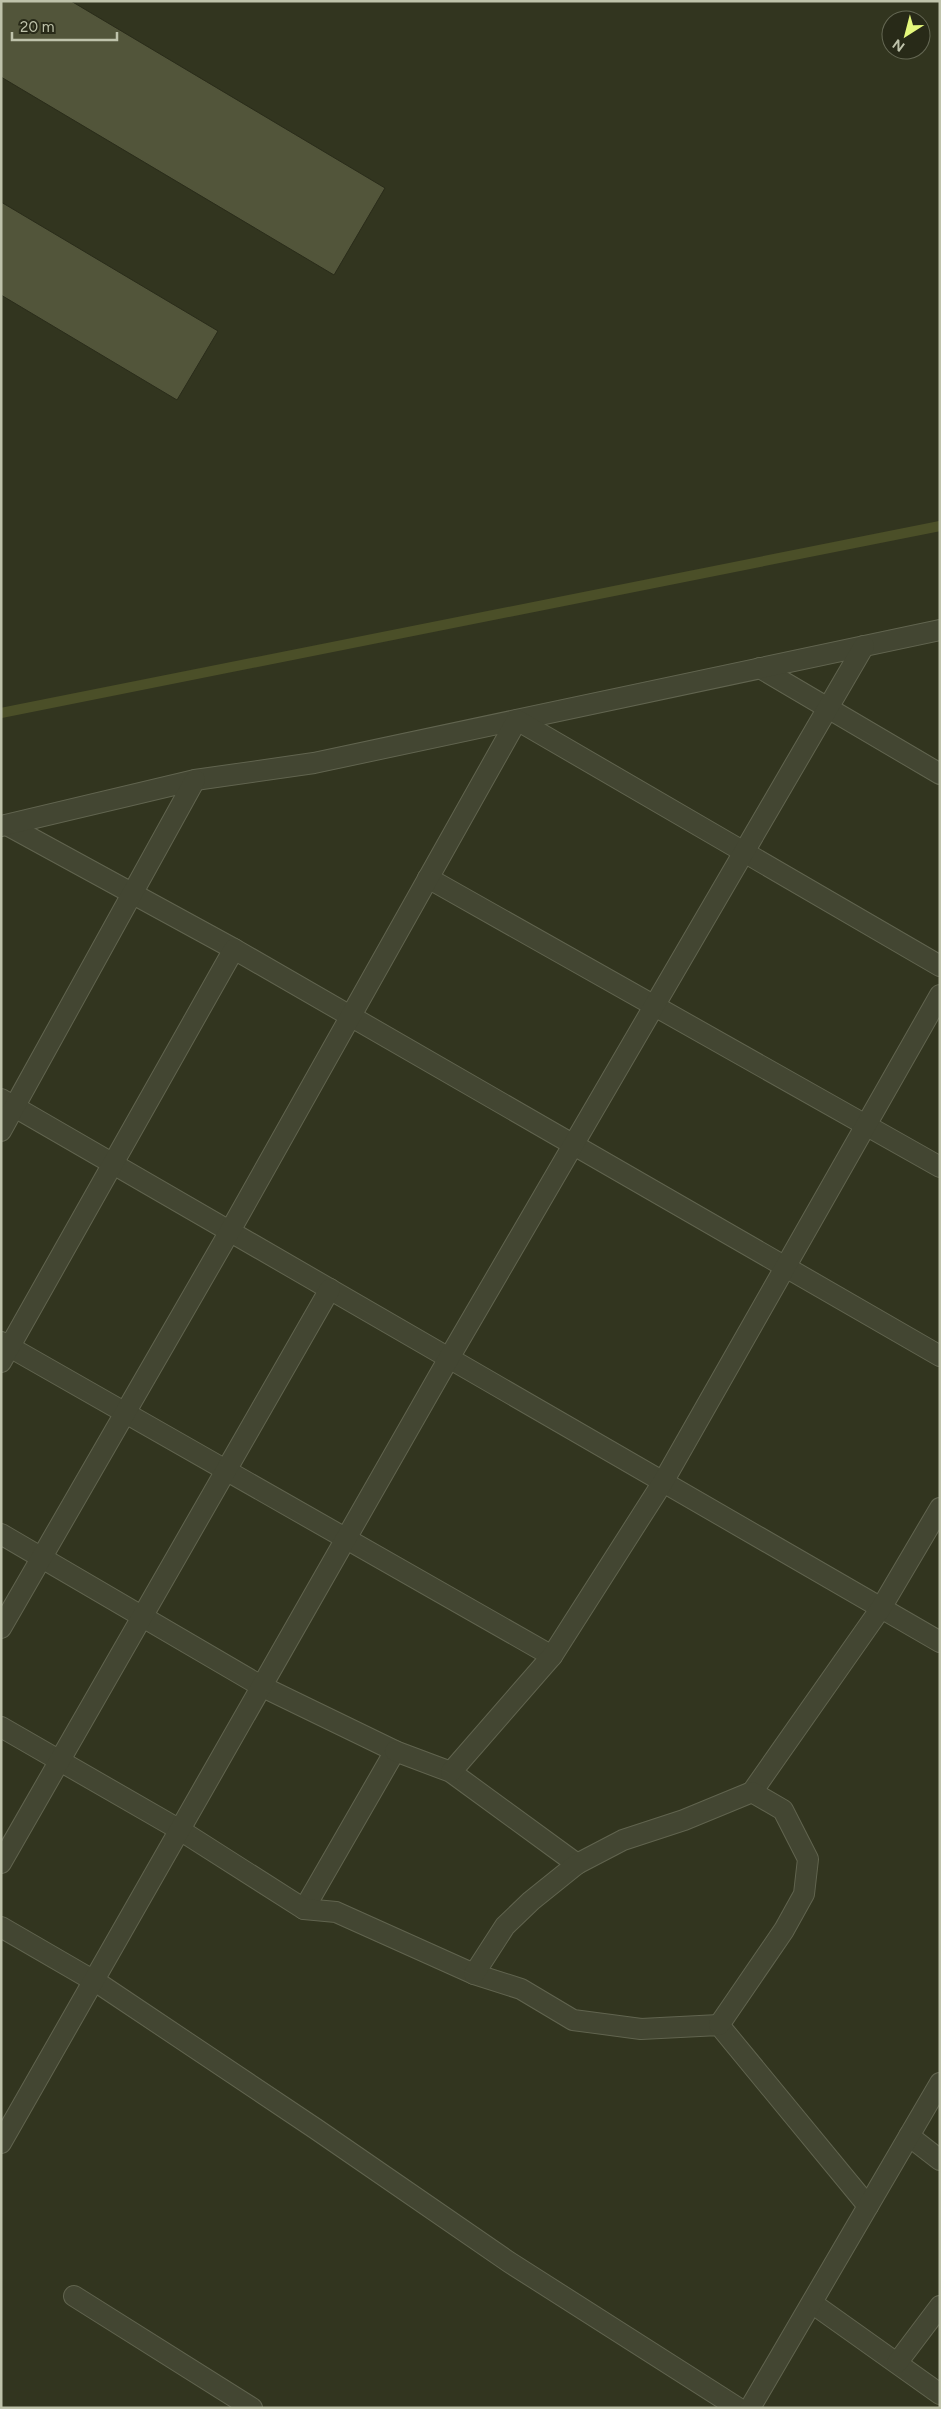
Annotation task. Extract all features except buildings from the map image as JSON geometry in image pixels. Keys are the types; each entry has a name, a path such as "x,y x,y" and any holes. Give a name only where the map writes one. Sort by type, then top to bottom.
{"lane":[{"path":"4,826 194,780 314,763 940,630"},
{"path":"1,2143 6,2122 94,1981 449,1358 864,646"},
{"path":"760,668 940,774"},
{"path":"517,720 940,966"},
{"path":"1,1628 230,1232 517,720"},
{"path":"1,1131 8,1103 132,894 194,780"},
{"path":"4,826 234,949 940,1356"},
{"path":"428,878 940,1166"},
{"path":"234,949 113,1164 4,1350 125,1413 552,1656"},
{"path":"451,1772 552,1656 663,1482 940,996"},
{"path":"8,1103 940,1642"},
{"path":"1,1863 330,1289"},
{"path":"474,1974 505,1926 530,1901 577,1864 623,1840 684,1820 752,1792 881,1608 940,1508"},
{"path":"1,1534 261,1686 394,1751 451,1772 577,1864"},
{"path":"1,1727 180,1830 304,1909 336,1912 474,1974 521,1988 573,2020 641,2029 719,2025"},
{"path":"304,1909 394,1751"},
{"path":"719,2025 784,1930 804,1894 808,1859 783,1810 752,1792"},
{"path":"1,1927 94,1981 316,2129 509,2262 738,2408"},
{"path":"719,2025 868,2206"},
{"path":"750,2408 940,2083"},
{"path":"909,2136 940,2160"},
{"path":"74,2296 252,2408"},
{"path":"812,2303 940,2394"},
{"path":"897,2363 940,2306"}],"waterway":[{"path":"1,713 940,526"}]}
